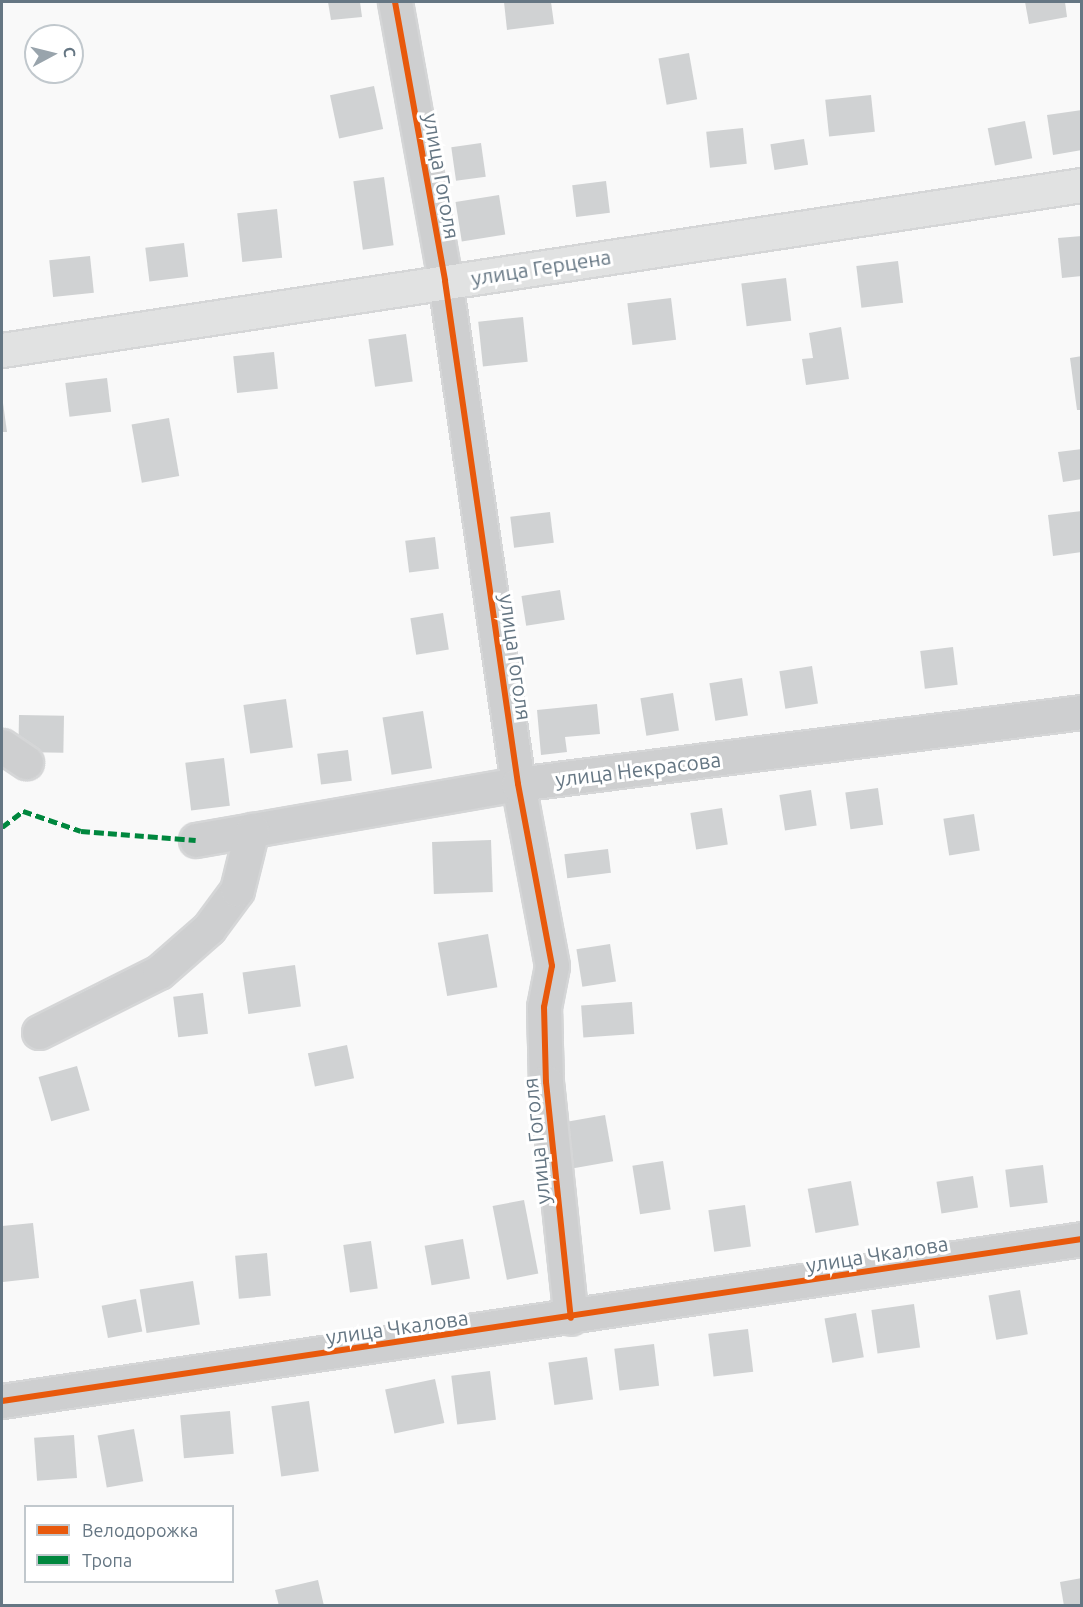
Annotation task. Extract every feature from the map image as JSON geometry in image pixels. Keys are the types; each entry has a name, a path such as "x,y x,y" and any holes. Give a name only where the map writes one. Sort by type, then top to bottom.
{"main road":[{"name":"улица Герцена","path":"2,350 1082,185"}],"street":[{"name":"улица Гоголя","path":"395,2 445,281 518,784 552,966 544,1007 546,1082 571,1318"},
{"name":"улица Некрасова","path":"196,840 518,784 1082,712"},
{"path":"39,1032 159,972 209,928 237,890 252,830"},
{"name":"улица Чкалова","path":"2,1401 571,1318 1082,1239"}],"building":[{"path":"328,2 360,2 362,17 331,20"},
{"path":"504,2 551,2 554,24 507,30"},
{"path":"1025,2 1065,2 1067,17 1029,24"},
{"path":"689,53 697,99 667,105 658,58"},
{"path":"374,86 383,129 339,138 330,95"},
{"path":"871,95 875,132 829,137 825,100"},
{"path":"1082,110 1082,150 1053,155 1047,115"},
{"path":"1025,121 1032,158 995,166 988,128"},
{"path":"743,128 747,164 710,168 706,132"},
{"path":"804,139 808,165 774,170 770,144"},
{"path":"481,143 486,177 456,181 451,147"},
{"path":"384,177 394,245 363,250 353,181"},
{"path":"606,181 610,213 576,217 572,185"},
{"path":"499,195 505,235 462,241 456,202"},
{"path":"277,209 282,258 242,262 237,213"},
{"path":"1082,236 1082,276 1062,278 1058,238"},
{"path":"184,243 188,277 149,281 145,248"},
{"path":"90,256 94,293 53,297 49,260"},
{"path":"898,261 903,303 861,308 856,266"},
{"path":"786,278 791,321 747,326 741,283"},
{"path":"671,298 676,340 632,345 627,303"},
{"path":"523,317 528,362 483,366 478,322"},
{"path":"841,327 849,379 806,385 802,359 813,358 809,333"},
{"path":"406,334 413,382 375,387 368,339"},
{"path":"274,352 278,389 237,393 233,356"},
{"path":"1082,356 1082,410 1077,410 1070,358"},
{"path":"107,378 111,412 69,417 65,383"},
{"path":"3,403 7,432 2,432"},
{"path":"169,418 179,476 142,483 132,425"},
{"path":"1082,449 1082,479 1063,482 1058,452"},
{"path":"1082,511 1082,552 1053,556 1048,515"},
{"path":"550,512 554,543 514,548 510,517"},
{"path":"435,537 439,569 409,572 405,541"},
{"path":"560,590 565,620 526,626 521,596"},
{"path":"443,613 449,650 416,655 410,618"},
{"path":"953,647 958,685 925,689 920,651"},
{"path":"812,666 818,704 785,709 779,671"},
{"path":"742,678 748,716 715,721 709,683"},
{"path":"673,693 679,731 646,736 640,698"},
{"path":"286,699 293,748 250,754 243,705"},
{"path":"597,704 600,734 565,737 567,752 541,755 537,710"},
{"path":"423,711 432,768 392,775 383,717"},
{"path":"19,715 64,716 63,753 18,752"},
{"path":"348,750 352,781 321,785 317,754"},
{"path":"224,758 230,806 191,810 185,763"},
{"path":"878,788 883,825 850,829 845,793"},
{"path":"811,790 817,826 785,831 779,795"},
{"path":"722,808 728,845 696,850 690,813"},
{"path":"974,814 980,851 949,855 943,819"},
{"path":"491,840 493,892 434,894 432,842"},
{"path":"608,849 611,873 567,878 564,854"},
{"path":"488,934 497,987 447,996 438,943"},
{"path":"610,944 616,982 582,987 576,949"},
{"path":"295,965 301,1007 248,1014 243,972"},
{"path":"203,993 208,1034 178,1037 173,997"},
{"path":"632,1002 634,1034 583,1037 581,1006"},
{"path":"347,1045 354,1078 315,1087 308,1053"},
{"path":"77,1066 90,1110 51,1121 39,1077"},
{"path":"605,1115 613,1161 571,1169 563,1122"},
{"path":"663,1161 671,1209 640,1214 632,1166"},
{"path":"1043,1165 1048,1203 1010,1207 1005,1170"},
{"path":"973,1176 978,1208 941,1213 936,1182"},
{"path":"851,1181 859,1225 815,1233 808,1189"},
{"path":"524,1200 538,1274 507,1280 493,1206"},
{"path":"745,1205 751,1247 714,1252 708,1210"},
{"path":"33,1223 39,1278 3,1282 2,1226"},
{"path":"463,1239 470,1278 432,1285 425,1246"},
{"path":"371,1241 378,1289 350,1292 343,1245"},
{"path":"267,1253 271,1296 239,1299 235,1256"},
{"path":"193,1281 200,1324 147,1333 140,1289"},
{"path":"1020,1290 1028,1334 996,1340 988,1296"},
{"path":"136,1299 142,1331 108,1338 102,1306"},
{"path":"914,1304 920,1348 878,1354 871,1310"},
{"path":"856,1313 864,1357 832,1363 824,1319"},
{"path":"748,1329 753,1372 714,1377 708,1334"},
{"path":"654,1344 659,1386 619,1391 614,1349"},
{"path":"587,1357 593,1400 554,1405 548,1362"},
{"path":"490,1371 496,1420 457,1424 451,1376"},
{"path":"435,1379 444,1423 394,1434 385,1390"},
{"path":"309,1401 319,1471 281,1477 271,1406"},
{"path":"230,1411 234,1454 184,1458 180,1415"},
{"path":"134,1429 143,1481 107,1488 98,1435"},
{"path":"74,1435 77,1478 37,1481 34,1438"},
{"path":"1082,1578 1082,1606 1064,1606 1060,1582"},
{"path":"318,1580 324,1606 279,1606 275,1590"}],"marked path":[{"path":"2,827 23,811 81,831 196,840"}],"cycle path":[{"path":"395,2 445,281 518,784 552,966 544,1007 546,1082 571,1318"},
{"path":"2,1401 1082,1239"}]}
